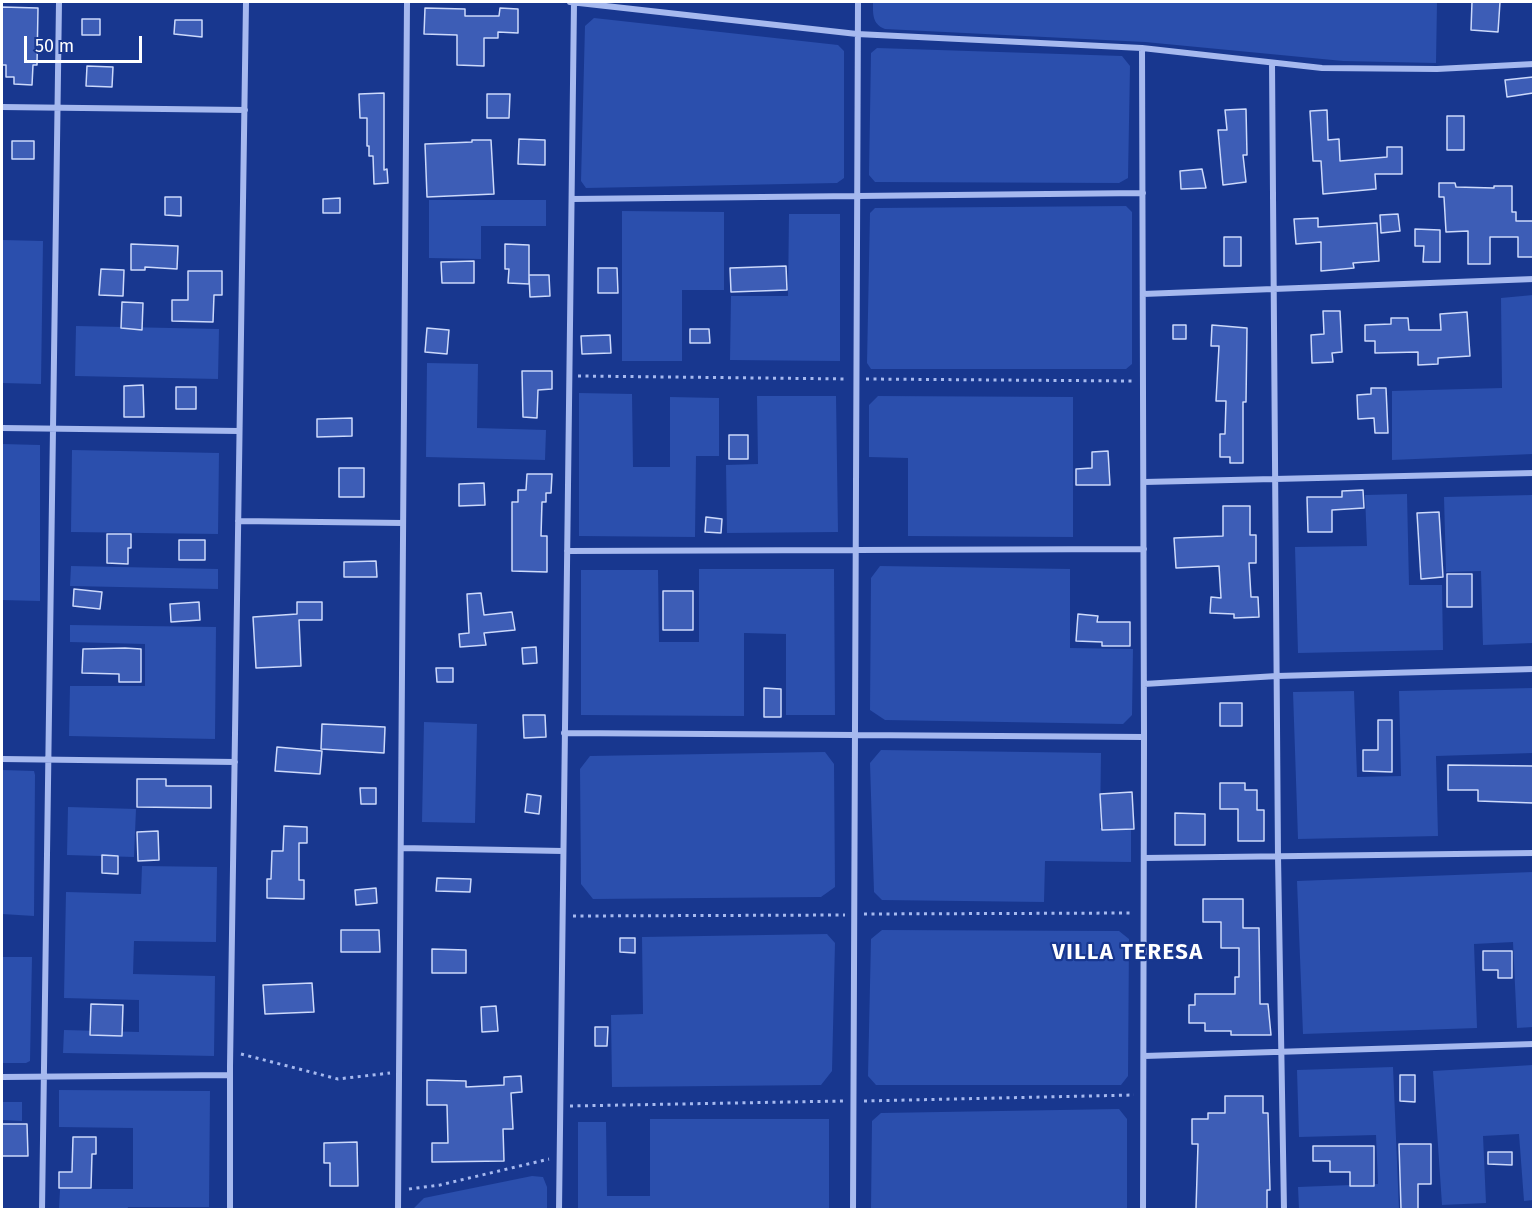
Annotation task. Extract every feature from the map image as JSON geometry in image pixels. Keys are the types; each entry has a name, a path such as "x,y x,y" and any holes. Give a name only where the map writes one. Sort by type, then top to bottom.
{"street":[{"path":"42,1209 59,2"},
{"path":"230,1209 230,1052 246,2"},
{"path":"398,1209 407,2"},
{"path":"559,1209 572,199 572,2 857,34 1142,48 1322,68 1437,69 1533,64"},
{"path":"853,1209 858,2"},
{"path":"1142,48 1143,1209"},
{"path":"1272,63 1278,856 1284,1209"},
{"path":"2,107 244,110"},
{"path":"572,199 1143,194"},
{"path":"1143,294 1533,279"},
{"path":"2,428 239,431"},
{"path":"1144,482 1533,473"},
{"path":"238,521 403,522"},
{"path":"567,551 1144,549"},
{"path":"1144,684 1277,676 1533,669"},
{"path":"564,733 1144,737"},
{"path":"2,759 235,762"},
{"path":"401,848 563,851"},
{"path":"1144,858 1533,854"},
{"path":"1144,1056 1533,1044"},
{"path":"2,1077 230,1075"}],"path":[{"path":"230,1052 317,1075 338,1078 399,1072"},
{"path":"399,1190 440,1185 559,1156"}],"shaded area":[{"path":"873,2 1437,2 1436,63 1343,61 1145,42 885,29 875,21"},
{"path":"594,18 838,45 844,51 844,178 837,183 586,188 581,181 585,26"},
{"path":"877,48 1122,56 1130,66 1128,178 1119,183 875,182 869,175 871,53"},
{"path":"429,200 546,200 546,226 481,226 481,259 429,258"},
{"path":"1126,206 1132,212 1132,364 1126,369 871,369 867,363 870,213 875,208"},
{"path":"622,211 724,212 724,290 682,290 682,361 622,361"},
{"path":"789,214 840,214 840,361 730,360 731,296 788,296"},
{"path":"2,240 43,241 41,384 2,383"},
{"path":"1533,295 1533,454 1392,460 1392,391 1502,388 1501,298"},
{"path":"76,326 219,329 218,379 75,376"},
{"path":"427,363 478,364 477,428 546,430 545,460 426,457"},
{"path":"579,393 632,394 633,467 670,467 670,397 719,398 719,456 696,456 695,537 579,536"},
{"path":"757,396 836,396 838,532 727,533 726,465 758,464"},
{"path":"878,396 1073,397 1073,537 908,536 908,458 869,457 869,405"},
{"path":"2,444 40,445 40,601 2,600"},
{"path":"72,450 219,453 218,534 71,532"},
{"path":"1407,494 1409,585 1442,585 1443,650 1298,653 1295,547 1367,546 1365,495"},
{"path":"1533,495 1533,643 1483,645 1481,571 1446,572 1444,497"},
{"path":"71,566 218,569 218,589 70,586"},
{"path":"880,566 1070,569 1070,648 1133,649 1132,715 1123,724 885,720 870,710 871,578"},
{"path":"699,569 834,569 835,715 786,715 786,634 744,633 744,716 581,715 581,570 658,570 659,642 699,642"},
{"path":"70,625 216,627 215,739 69,736 70,686 145,686 145,644 70,642"},
{"path":"1533,688 1533,753 1436,756 1438,836 1298,839 1293,692 1354,691 1357,777 1401,776 1399,691"},
{"path":"424,722 477,724 475,823 422,822"},
{"path":"881,750 1101,753 1100,828 1131,829 1131,862 1045,861 1044,902 882,900 874,892 870,763"},
{"path":"825,752 834,764 835,887 821,897 593,899 581,884 580,769 590,756"},
{"path":"2,770 34,771 35,775 34,916 2,914"},
{"path":"68,807 136,809 134,857 67,855"},
{"path":"142,866 217,867 216,942 134,941 133,974 215,976 214,1056 63,1053 64,1030 139,1032 139,1000 64,998 66,892 141,894"},
{"path":"1533,872 1533,1027 1517,1028 1513,942 1474,944 1477,1028 1303,1034 1297,881"},
{"path":"882,930 1119,931 1129,939 1128,1076 1121,1085 876,1085 868,1076 871,939"},
{"path":"827,934 835,943 832,1071 821,1085 612,1087 611,1015 643,1014 642,937"},
{"path":"2,957 32,957 30,1061 26,1063 2,1063"},
{"path":"1533,1065 1533,1200 1524,1201 1519,1134 1483,1136 1486,1203 1442,1205 1433,1071"},
{"path":"1393,1067 1399,1209 1299,1209 1298,1187 1378,1184 1376,1135 1299,1137 1297,1070"},
{"path":"59,1090 210,1091 209,1207 128,1207 127,1210 59,1209 60,1189 133,1189 133,1128 59,1127"},
{"path":"2,1102 22,1102 22,1121 2,1120"},
{"path":"1119,1109 1127,1119 1127,1209 871,1209 872,1121 881,1113"},
{"path":"650,1119 829,1119 829,1209 578,1209 578,1122 606,1122 607,1196 650,1196"},
{"path":"532,1176 543,1177 547,1187 547,1209 413,1209 424,1198"}],"building":[{"path":"1472,2 1500,2 1498,32 1471,30"},
{"path":"2,7 38,8 37,65 33,65 32,85 14,84 14,77 6,77 6,65 2,65"},
{"path":"425,8 465,9 465,16 499,16 500,8 518,9 518,33 498,32 498,38 484,38 484,66 457,65 457,35 424,34"},
{"path":"82,19 100,19 100,35 82,35"},
{"path":"175,20 202,20 202,37 174,34"},
{"path":"87,66 113,67 112,87 86,86"},
{"path":"1533,77 1533,93 1507,97 1505,80"},
{"path":"384,93 384,170 387,169 388,183 374,184 373,156 369,156 369,146 367,146 367,118 360,118 359,94"},
{"path":"487,94 510,94 509,118 487,118"},
{"path":"1246,109 1247,155 1243,155 1246,182 1223,185 1218,130 1227,130 1225,110"},
{"path":"1327,110 1328,140 1339,139 1340,161 1387,157 1387,147 1402,147 1402,174 1375,174 1376,189 1323,194 1321,161 1313,161 1310,111"},
{"path":"1447,116 1464,116 1464,150 1447,150"},
{"path":"519,139 545,140 545,165 518,164"},
{"path":"472,140 491,140 494,194 427,197 425,144 472,142"},
{"path":"12,141 34,141 34,159 12,159"},
{"path":"1202,169 1206,188 1181,189 1180,171"},
{"path":"1439,183 1455,183 1456,187 1512,186 1512,212 1516,212 1516,221 1533,221 1533,257 1518,257 1518,237 1490,237 1490,264 1468,264 1468,231 1446,232 1444,197 1439,197"},
{"path":"165,197 181,197 181,216 165,215"},
{"path":"340,198 340,213 323,213 323,199"},
{"path":"1398,214 1400,231 1381,233 1380,215"},
{"path":"1318,218 1318,227 1377,223 1379,261 1353,263 1354,268 1321,271 1321,242 1296,244 1294,219"},
{"path":"1415,229 1440,230 1440,262 1423,262 1424,246 1415,246"},
{"path":"1224,237 1241,237 1241,266 1224,266"},
{"path":"131,244 178,246 177,269 145,267 145,270 131,270"},
{"path":"505,244 529,245 529,284 508,283 509,269 505,269"},
{"path":"474,261 474,283 442,283 441,262"},
{"path":"786,266 787,290 731,292 730,268"},
{"path":"598,268 617,268 618,293 598,293"},
{"path":"101,269 124,270 123,296 99,295"},
{"path":"188,271 222,271 222,295 214,295 213,322 172,321 172,300 188,300"},
{"path":"529,275 549,275 550,296 530,297"},
{"path":"122,302 143,303 142,330 121,328"},
{"path":"1323,311 1340,311 1342,352 1332,353 1333,362 1312,363 1311,335 1324,334"},
{"path":"1467,312 1470,356 1438,358 1438,364 1418,365 1418,352 1375,353 1375,341 1365,341 1365,325 1391,324 1391,318 1408,318 1409,330 1441,330 1440,314"},
{"path":"1173,325 1186,325 1186,339 1173,339"},
{"path":"1212,325 1247,328 1246,402 1243,402 1243,463 1230,463 1230,457 1220,457 1220,434 1225,434 1226,401 1216,401 1219,346 1211,346"},
{"path":"427,328 449,330 447,354 425,352"},
{"path":"690,329 709,329 710,343 690,343"},
{"path":"610,335 611,353 582,354 581,336"},
{"path":"522,371 552,371 552,389 538,390 537,418 523,417"},
{"path":"143,385 144,417 124,417 124,386"},
{"path":"176,387 196,387 196,409 176,409"},
{"path":"1371,388 1386,388 1388,433 1375,433 1374,418 1358,419 1357,395 1371,394"},
{"path":"352,418 352,436 317,437 317,419"},
{"path":"729,435 748,435 748,459 729,459"},
{"path":"1108,451 1110,485 1076,485 1076,469 1092,468 1092,452"},
{"path":"339,468 364,468 364,497 339,497"},
{"path":"527,474 552,474 551,493 546,493 546,502 542,502 541,536 547,536 547,572 512,571 512,502 518,502 518,490 526,490"},
{"path":"484,483 485,505 459,506 459,484"},
{"path":"1363,490 1364,508 1332,510 1332,532 1308,532 1307,497 1342,497 1342,491"},
{"path":"1223,506 1250,506 1250,535 1256,535 1256,563 1249,563 1251,597 1258,597 1259,617 1234,618 1234,614 1210,613 1211,597 1221,598 1219,566 1176,568 1174,538 1223,536"},
{"path":"1439,512 1443,577 1421,579 1417,513"},
{"path":"706,517 722,519 721,533 705,532"},
{"path":"107,534 131,534 128,564 107,563"},
{"path":"179,540 205,540 205,560 179,560"},
{"path":"376,561 377,577 344,577 344,562"},
{"path":"1447,574 1472,574 1472,607 1447,607"},
{"path":"74,589 102,592 100,609 73,606"},
{"path":"663,591 693,591 693,630 663,630"},
{"path":"481,593 484,615 512,612 515,630 484,633 486,645 460,647 459,634 469,633 467,594"},
{"path":"199,602 200,620 171,622 170,604"},
{"path":"297,602 322,602 322,620 299,620 301,666 256,668 253,617 297,614"},
{"path":"1078,614 1098,616 1097,622 1130,622 1130,646 1102,646 1102,642 1076,641"},
{"path":"536,647 537,663 523,664 522,648"},
{"path":"83,649 141,649 141,682 119,682 119,674 82,673"},
{"path":"436,668 453,668 453,682 437,682"},
{"path":"764,688 781,689 781,717 764,717"},
{"path":"1220,703 1242,703 1242,726 1220,726"},
{"path":"523,715 545,715 546,737 524,738"},
{"path":"1378,720 1392,720 1392,772 1363,771 1363,750 1378,750"},
{"path":"322,724 385,727 384,753 321,749"},
{"path":"277,747 322,751 320,774 275,771"},
{"path":"1448,765 1533,766 1533,803 1478,801 1478,790 1448,790"},
{"path":"137,779 166,779 166,786 211,786 211,808 137,807"},
{"path":"1220,783 1245,783 1245,790 1257,790 1257,810 1264,810 1264,841 1238,841 1238,809 1220,809"},
{"path":"360,788 376,788 376,804 361,804"},
{"path":"1132,792 1134,829 1102,830 1100,794"},
{"path":"527,794 541,796 539,814 525,812"},
{"path":"1175,813 1205,814 1205,845 1175,845"},
{"path":"284,826 307,827 307,843 299,843 299,880 304,880 304,899 267,898 267,879 271,879 272,851 283,851"},
{"path":"158,831 159,860 138,861 137,832"},
{"path":"102,855 118,856 118,874 102,873"},
{"path":"437,878 471,879 470,892 436,891"},
{"path":"376,888 377,903 356,905 355,890"},
{"path":"1203,899 1243,899 1243,928 1259,928 1260,1004 1268,1004 1271,1035 1231,1035 1231,1031 1205,1031 1205,1023 1189,1023 1189,1005 1195,1005 1195,994 1235,994 1235,977 1239,977 1239,948 1221,948 1221,922 1203,922"},
{"path":"341,930 379,930 380,952 341,952"},
{"path":"620,938 635,938 635,953 620,952"},
{"path":"432,949 466,950 466,973 432,973"},
{"path":"1483,951 1512,951 1512,978 1498,978 1498,970 1483,970"},
{"path":"312,983 314,1012 265,1014 263,985"},
{"path":"91,1004 123,1005 122,1036 90,1035"},
{"path":"496,1006 498,1031 482,1032 481,1007"},
{"path":"595,1027 608,1027 607,1046 595,1046"},
{"path":"1400,1075 1415,1075 1415,1102 1400,1101"},
{"path":"521,1076 522,1092 511,1093 513,1129 503,1129 504,1161 432,1162 432,1143 448,1143 447,1105 427,1105 427,1080 466,1081 466,1087 504,1085 504,1077"},
{"path":"1225,1096 1263,1096 1263,1113 1268,1113 1270,1190 1267,1190 1267,1209 1196,1209 1198,1144 1192,1144 1192,1119 1208,1119 1208,1113 1225,1113"},
{"path":"2,1124 27,1124 28,1156 2,1156"},
{"path":"73,1137 96,1137 96,1154 92,1154 91,1188 59,1188 59,1172 72,1172"},
{"path":"357,1142 358,1186 330,1186 330,1163 324,1163 324,1143"},
{"path":"1399,1144 1431,1144 1431,1184 1418,1184 1418,1209 1401,1209"},
{"path":"1313,1146 1374,1146 1374,1186 1350,1186 1350,1172 1330,1172 1330,1161 1313,1161"},
{"path":"1488,1152 1512,1152 1512,1165 1488,1164"}],"district":[{"name":"VILLA TERESA","path":"1128,953"}]}
